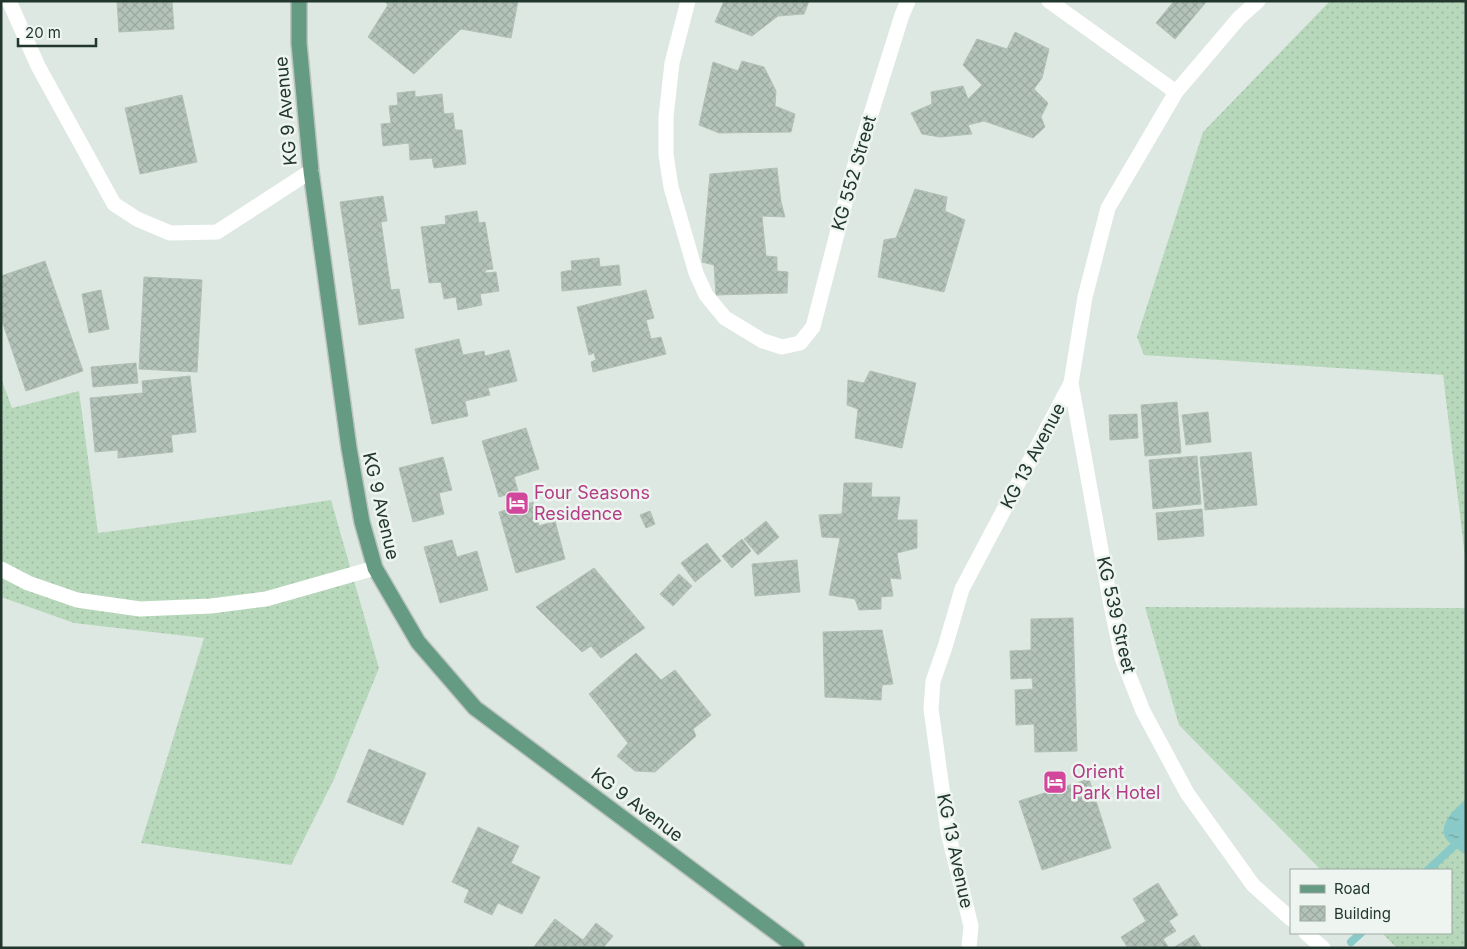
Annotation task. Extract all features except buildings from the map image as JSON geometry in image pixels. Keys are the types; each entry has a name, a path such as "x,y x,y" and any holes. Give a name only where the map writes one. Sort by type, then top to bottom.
{"main road":[{"name":"KG 9 Avenue","path":"299,1 299,43 310,171 349,448 362,522 375,568 418,642 475,708 797,948"}],"street":[{"path":"9,1 38,66 114,204 137,219 170,233 217,232 310,171"},
{"name":"KG 552 Street","path":"688,1 672,63 666,118 666,155 671,187 696,273 706,295 725,318 763,341 782,347 800,343 813,327 854,168 908,1"},
{"path":"1049,1 1176,92"},
{"name":"KG 13 Avenue","path":"969,948 971,926 948,832 931,709 933,681 962,588 1071,383 1085,297 1108,208 1176,92 1239,18 1258,1"},
{"name":"KG 539 Street","path":"1071,383 1122,658 1143,711 1187,793 1253,885 1290,918"},
{"path":"1,569 28,583 77,600 140,610 211,606 266,599 375,568"},
{"path":"1307,934 1323,948"}],"green space":[{"path":"1330,1 1466,1 1466,565 1443,375 1144,355 1137,337 1203,132"},
{"path":"1,378 12,408 79,391 98,533 331,500 379,668 334,779 291,865 141,843 204,638 74,623 1,597"},
{"path":"1145,607 1466,608 1466,948 1397,948 1383,934 1452,934 1452,869 1320,869 1179,725"}],"water":[{"path":"1466,800 1466,853 1463,853 1447,840 1444,835 1444,829 1445,823 1452,812"}],"waterway":[{"path":"1429,869 1454,846"},
{"path":"1351,942 1360,934"}],"place":[{"name":"Four Seasons Residence","path":"517,503"},
{"name":"Orient Park Hotel","path":"1055,782"}]}
